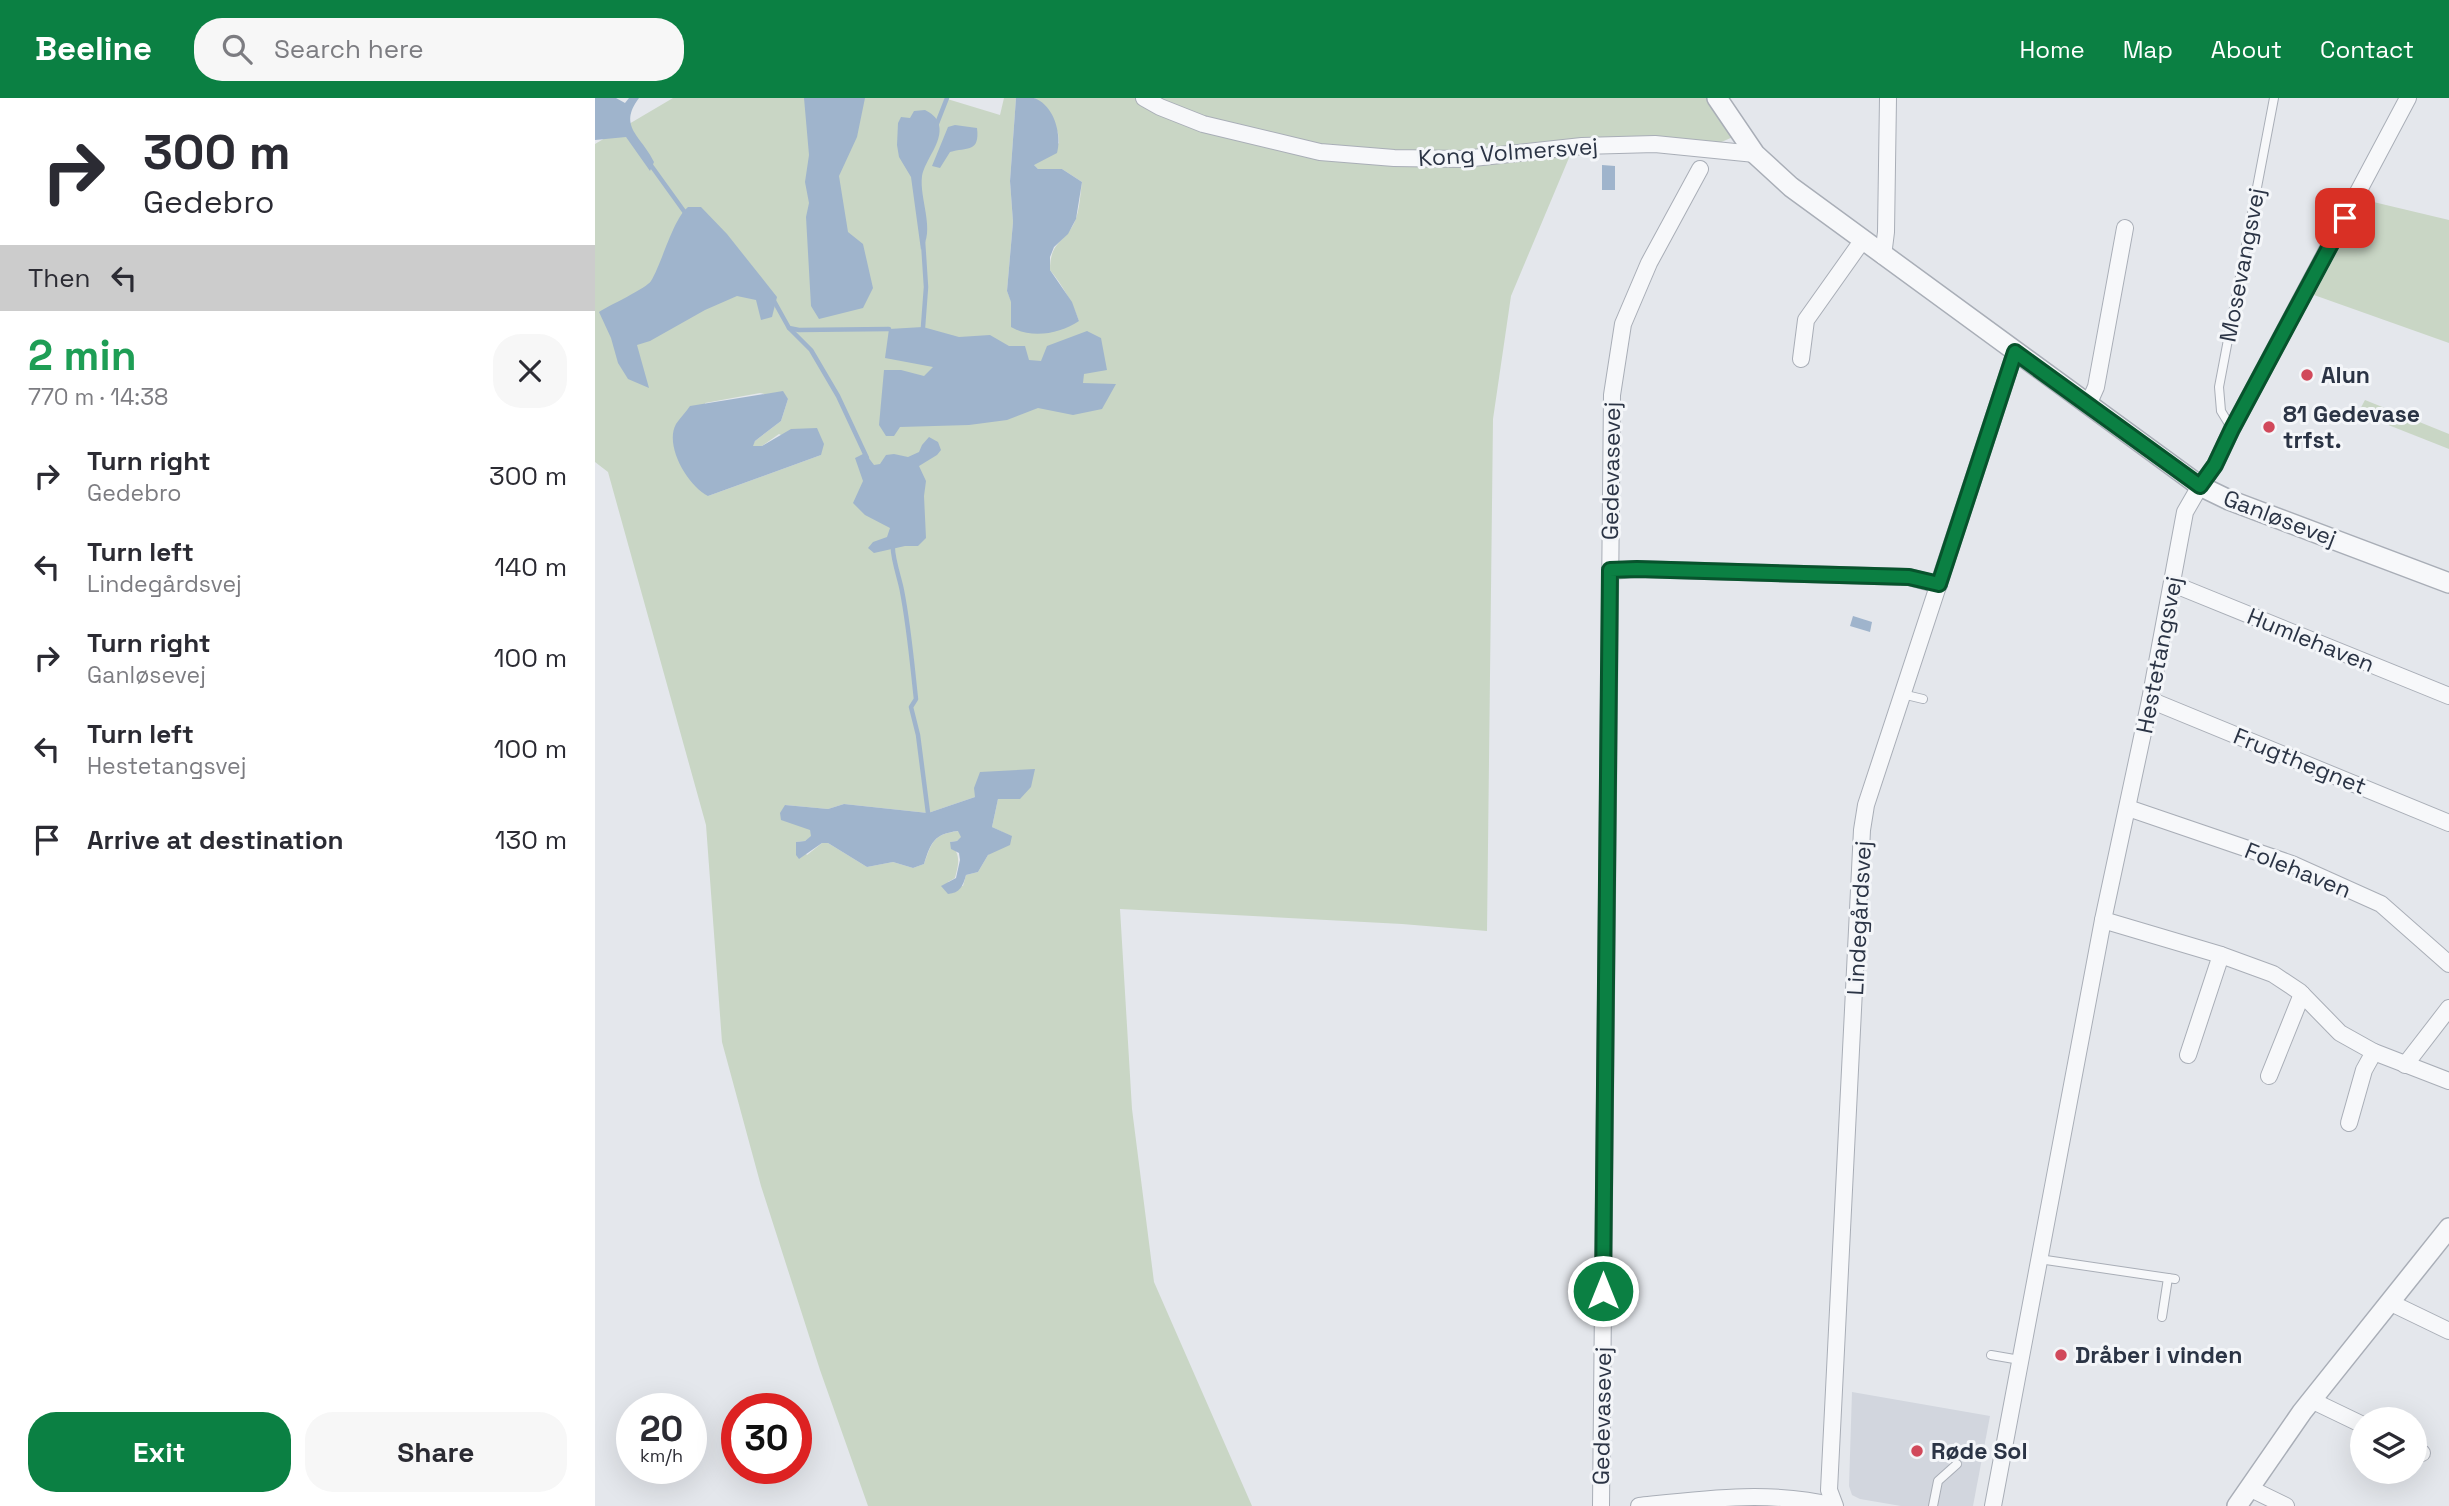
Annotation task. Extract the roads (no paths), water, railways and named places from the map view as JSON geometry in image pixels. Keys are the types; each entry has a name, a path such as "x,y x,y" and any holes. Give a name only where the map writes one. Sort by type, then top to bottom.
{"street":[{"name":"Kong Volmersvej","path":"1144,98 1203,124 1320,152 1394,158 1464,159 1582,146 1655,144 1755,154"},
{"name":"Ganløsevej","path":"1717,98 1755,154 1791,187 2200,486 2229,500 2449,583"},
{"path":"1884,256 1888,98"},
{"name":"Hestetangsvej","path":"1993,1506 2103,920 2150,700 2185,512 2215,465 2408,98"},
{"name":"Gedevasevej","path":"1601,1506 1612,395 1623,324 1649,263 1700,169"},
{"path":"2088,405 2095,387 2125,228"},
{"path":"1801,359 1806,320 1862,241"},
{"name":"Lindegårdsvej","path":"1834,1506 1829,1490 1866,805 2015,352"},
{"path":"1610,570 1909,577 1939,584"},
{"name":"Humlehaven","path":"2173,584 2449,696"},
{"name":"Frugthegnet","path":"2150,700 2449,822"},
{"name":"Folehaven","path":"2128,808 2292,864 2381,904 2449,964"},
{"path":"2103,920 2221,955 2273,974 2302,993 2340,1033 2374,1052 2449,1081"},
{"path":"2189,1055 2221,955"},
{"path":"2269,1076 2302,993"},
{"path":"2405,1065 2449,1008"},
{"path":"2349,1123 2364,1070 2374,1052"},
{"path":"2237,1506 2311,1400 2449,1228"},
{"path":"2389,1302 2449,1331"},
{"path":"2311,1400 2350,1419"},
{"path":"2249,1488 2286,1506"},
{"path":"1639,1506 1721,1496 1762,1496 1834,1506"}],"lane":[{"name":"Mosevangsvej","path":"2232,429 2221,411 2219,387 2274,98"},
{"path":"1902,694 1923,699"},
{"path":"2039,1259 2171,1278 2162,1317"},
{"path":"1991,1355 2020,1360"},
{"path":"1933,1506 1938,1481 1957,1464"}],"water":[{"path":"595,98 616,98 625,103 629,98 639,98 630,117 631,124 654,162 650,171 626,137 595,140"},
{"path":"804,98 865,98 857,137 839,176 848,232 863,244 873,288 863,308 819,319 811,306 806,217 809,203 805,182 809,155"},
{"path":"1016,98 1034,98 1041,102 1055,121 1057,153 1034,165 1038,169 1062,169 1082,182 1076,219 1068,234 1054,247 1050,257 1050,270 1072,302 1079,321 1054,332 1027,333 1011,327 1011,302 1007,291 1013,222 1010,181"},
{"path":"925,110 937,120 940,131 922,176 927,234 921,250 911,177 899,157 897,145 898,123 901,117 910,118 914,111"},
{"path":"955,125 977,128 976,142 971,148 950,152 940,168 932,166 948,127"},
{"path":"1602,165 1615,166 1615,190 1602,190"},
{"path":"688,207 701,207 727,234 777,297 772,317 761,320 756,300 737,296 705,310 650,341 637,345 649,388 628,379 618,363 611,338 599,312 651,281 677,221"},
{"path":"923,327 959,337 990,335 1009,346 1025,346 1029,360 1041,361 1047,346 1087,331 1101,338 1107,370 1084,374 1083,383 1116,384 1102,409 1073,415 1038,408 1007,420 969,425 900,427 894,436 886,436 879,425 884,370 901,370 924,376 933,367 885,358 889,329"},
{"path":"783,391 788,399 781,421 755,441 753,446 762,446 791,429 817,428 824,444 821,455 708,496 700,491 686,475 673,443 676,424 690,406"},
{"path":"929,437 938,442 941,450 919,466 926,481 926,538 918,546 874,553 868,548 873,542 887,537 890,528 865,515 853,503 863,481 855,458 865,453 874,465 880,464 886,455 908,457 919,452"},
{"path":"1853,616 1872,622 1870,632 1850,626"},
{"path":"1035,769 1031,787 1020,799 998,799 992,827 1012,836 1010,845 988,855 978,872 966,875 960,888 948,894 941,886 956,878 959,853 951,849 950,842 961,837 958,831 944,834 935,840 924,864 913,868 893,862 867,867 828,843 822,843 799,859 796,855 796,842 805,841 811,836 810,830 781,820 780,813 785,805 828,809 844,804 928,813 975,797 974,788 980,772"}],"waterway":[{"path":"936,126 947,98"},
{"path":"650,164 686,214"},
{"path":"923,241 926,287 923,327"},
{"path":"774,301 789,328 889,329"},
{"path":"789,328 811,350 838,396 867,458"},
{"path":"893,544 908,632 916,699 911,707 918,735 928,813"}],"place":[{"name":"Alun","path":"2307,375"},
{"name":"81 Gedevase trfst.","path":"2269,427"},
{"name":"Dråber i vinden","path":"2061,1355"},
{"name":"Røde Sol","path":"1917,1451"}]}
